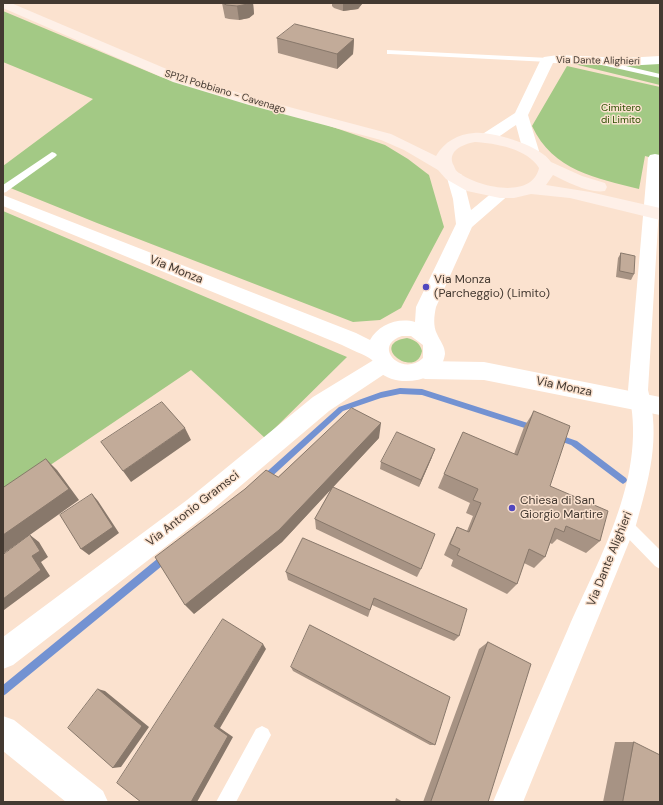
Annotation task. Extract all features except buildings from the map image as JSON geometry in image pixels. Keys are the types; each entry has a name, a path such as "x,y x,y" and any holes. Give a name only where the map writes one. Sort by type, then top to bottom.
{"main road":[{"name":"SP121 Pobbiano - Cavenago","path":"3,4 154,70 182,80 248,100 386,137 409,147 476,187 503,193"},
{"name":"SP121 Pobbiano - Cavenago","path":"386,137 432,141 461,140 474,137 486,138 531,152"},
{"path":"451,173 443,159 445,152 453,144 461,140"},
{"path":"531,152 546,165 589,184 656,208"},
{"path":"532,189 545,178 547,170 546,165"},
{"path":"503,193 532,189 570,193 656,208"}],"street":[{"name":"Via Dante Alighieri","path":"521,115 545,64 549,60 558,59 624,62 660,60"},
{"path":"486,138 521,115 531,152"},
{"name":"Via Dante Alighieri","path":"508,802 625,526 637,483 651,405 638,390 656,208 655,158"},
{"path":"451,173 461,199 465,224"},
{"path":"426,307 417,316 400,328 391,331 382,352 401,373 416,373 425,370 432,363 431,343 424,318 426,307 465,224 503,193"},
{"name":"Via Monza","path":"3,200 382,352"},
{"path":"400,328 417,330 431,343"},
{"name":"Via Monza","path":"431,343 484,372"},
{"name":"Via Antonio Gramsci","path":"3,655 196,508 321,404 379,367 382,352"},
{"name":"Via Monza","path":"425,370 484,372 651,405"},
{"path":"3,731 92,802"}],"lane":[{"path":"390,52 549,60"},
{"path":"590,60 660,76"},
{"path":"3,190 52,155"},
{"path":"625,526 660,561"},
{"path":"226,802 262,735"}],"green space":[{"path":"3,11 161,77 324,124 385,145 408,159 429,175 444,227 401,308 380,320 353,322 3,185 3,166 93,99 3,62"},
{"path":"660,62 660,85 570,63"},
{"name":"Cimitero di Limito","path":"567,66 660,87 660,160 645,156 639,189 592,176 564,163 541,141 532,126"},
{"path":"3,211 347,357 265,438 191,370 3,497"},
{"path":"407,338 417,342 422,351 418,359 412,362 404,362 397,358 393,353 392,347 396,342"}],"waterway":[{"path":"264,479 341,409 381,395 400,391 422,392 534,428"},
{"path":"557,437 574,443 623,480"},
{"path":"3,691 165,558"}],"place":[{"name":"Via Monza (Parcheggio) (Limito)","path":"426,287"},
{"name":"Chiesa di San Giorgio Martire","path":"512,508"}]}
